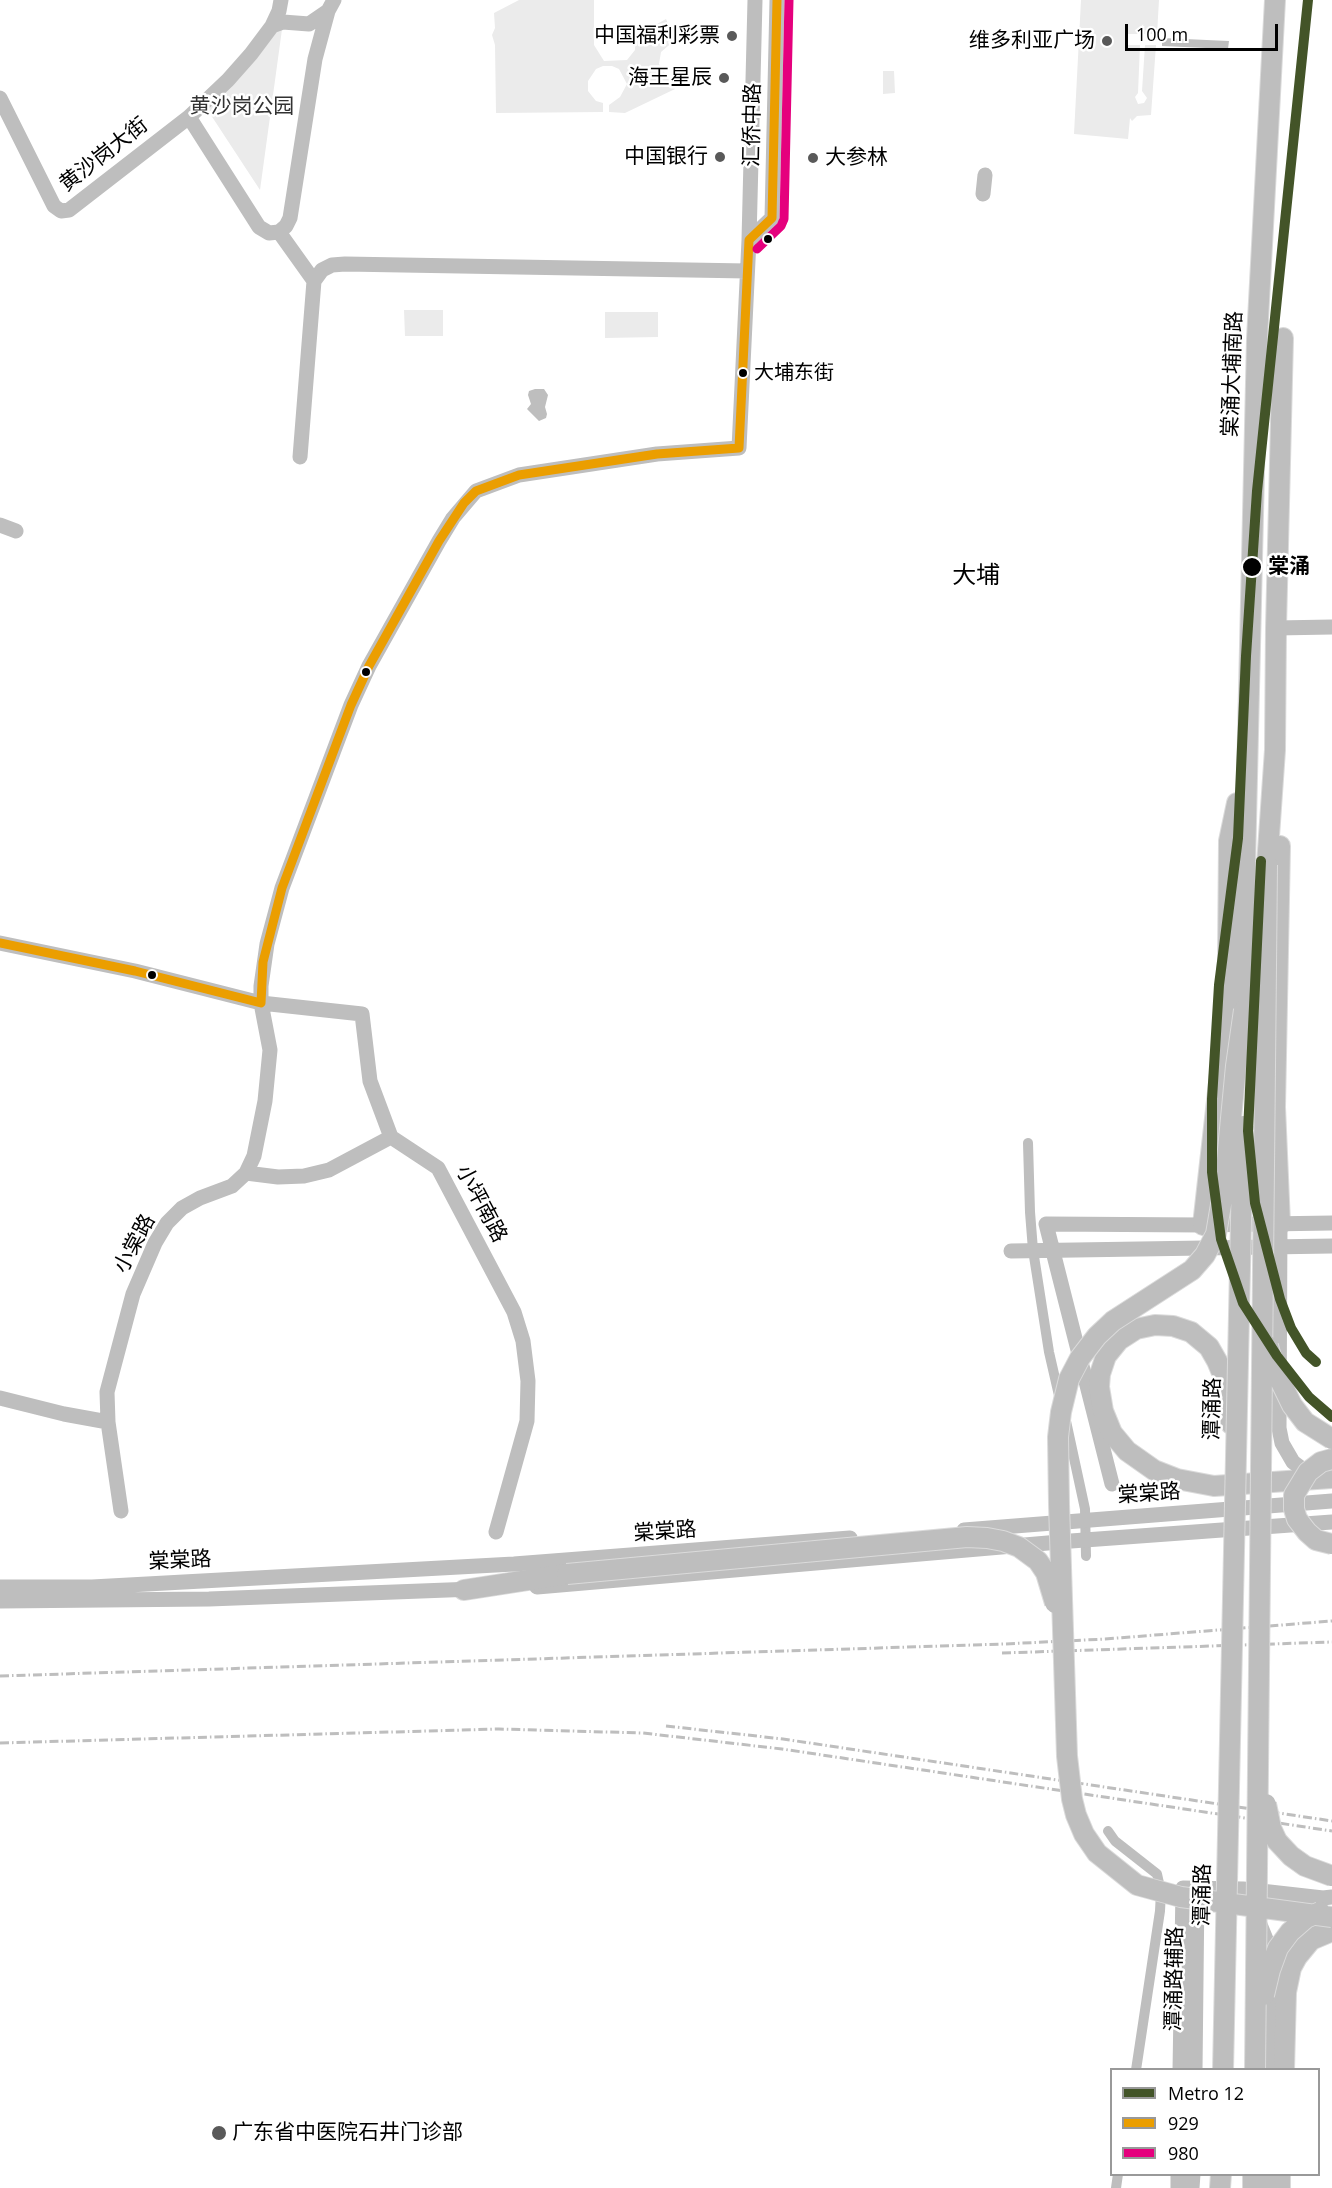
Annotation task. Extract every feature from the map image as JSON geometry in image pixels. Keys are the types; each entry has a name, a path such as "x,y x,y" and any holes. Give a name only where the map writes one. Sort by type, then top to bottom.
{"main road":[{"name":"棠涌大埔南路","path":"1248,750 1257,339 1275,0"},
{"path":"1256,2068 1268,865 1275,750 1283,339"},
{"path":"1203,1225 1221,1065 1227,971 1230,841 1248,750"},
{"name":"潭涌路","path":"1223,2068 1242,1210 1248,750"},
{"path":"1275,750 1280,830 1275,1107 1281,1224"},
{"path":"1244,1010 1236,1066 1226,1181 1216,1234 1205,1255 1192,1270 1113,1322 1097,1336 1080,1358 1070,1378 1061,1412 1058,1437 1067,1756 1072,1799 1084,1834 1097,1853 1137,1885 1181,1897 1332,1917"},
{"path":"1263,1288 1269,1349 1283,1388 1305,1422 1332,1439"},
{"path":"1236,1470 1225,1380 1209,1347 1191,1332 1173,1326 1155,1325 1136,1329 1119,1340 1106,1356 1099,1380 1103,1411 1112,1433 1136,1459 1154,1470 1187,1481 1214,1486 1332,1478"},
{"path":"1332,1459 1322,1462 1308,1472 1294,1495 1297,1519 1307,1532 1316,1540 1332,1544"},
{"path":"464,1590 567,1574 967,1537 987,1538 1019,1547 1038,1561 1051,1586 1063,1645"},
{"path":"1260,1745 1268,1819 1277,1841 1290,1856 1305,1866 1332,1876"},
{"path":"1256,2068 1263,1997 1278,1948 1290,1932 1306,1918 1332,1907"},
{"path":"1284,2068 1286,1992 1291,1968 1303,1948 1311,1940 1332,1931"}],"street":[{"name":"黄沙岗大街","path":"0,98 54,206 61,211 69,210 189,117 228,80 272,26 281,0"},
{"name":"汇侨中路","path":"261,1003 263,962 282,888 351,705 369,666 439,541 464,503 476,491 519,475 657,453 739,448 755,0"},
{"name":"汇侨中路","path":"748,240 772,218 777,0"},
{"path":"272,26 283,22 309,24 331,6"},
{"path":"189,117 259,227 269,232 283,229 290,218 315,59 331,6"},
{"path":"982,194 985,175"},
{"path":"283,229 314,281"},
{"path":"300,457 314,281 322,270 332,265 747,271"},
{"path":"1257,339 1283,339"},
{"path":"0,525 16,531"},
{"path":"1276,628 1332,627"},
{"path":"0,943 135,971 261,1003 362,1014 370,1081 391,1137 329,1170 304,1176 278,1177 246,1173 254,1156 266,1101 270,1050 261,1003"},
{"name":"小坪南路","path":"391,1137 438,1168 514,1312 524,1341 528,1381 527,1421 496,1532"},
{"name":"小棠路","path":"121,1511 108,1422 107,1392 126,1316 137,1285 167,1223 182,1208 200,1198 232,1186 246,1173"},
{"path":"1112,1484 1046,1224 1127,1226 1332,1223"},
{"path":"1281,1224 1279,1428 1281,1443 1293,1462 1300,1468 1332,1471"},
{"path":"1127,1226 1127,1250"},
{"path":"1011,1251 1332,1246"},
{"path":"0,1398 108,1422"},
{"path":"1187,1481 1332,1471"},
{"path":"1212,1510 1247,1500 1332,1492"},
{"name":"棠棠路","path":"0,1587 92,1587 514,1564 1332,1502"},
{"name":"棠棠路","path":"0,1601 209,1599 552,1586 1071,1541 1332,1522"},
{"path":"1180,2068 1183,1888 1243,1889 1332,1898"},
{"name":"潭涌路辅路","path":"1195,2068 1197,1888"},
{"path":"1243,1889 1268,1944 1274,1973 1272,2068"},
{"path":"1274,1973 1280,1960 1296,1943 1332,1917"}],"green space":[{"path":"519,0 594,0 594,45 604,61 627,60 635,50 635,37 647,24 657,24 666,19 675,40 661,52 659,64 675,89 625,113 609,112 609,105 620,97 627,84 619,69 603,66 596,69 588,81 588,91 596,101 603,103 603,112 496,113 495,45 492,35 495,28 494,13"},
{"path":"1081,0 1159,0 1157,34 1128,34 1128,45 1140,45 1138,93 1135,97 1138,104 1144,103 1147,98 1142,91 1145,45 1156,45 1151,115 1137,116 1132,121 1130,118 1128,139 1074,134"},
{"name":"黄沙岗公园","path":"283,22 260,190 203,103"},
{"path":"883,71 894,71 895,93 883,94"},
{"path":"404,310 443,310 443,336 405,336"},
{"path":"605,312 658,312 658,337 605,338"}],"shaded area":[{"path":"1162,38 1229,41 1228,49 1162,46"},
{"path":"544,389 548,395 545,407 546,418 539,421 527,409 531,404 529,391"}],"waterway":[{"path":"1028,1143 1033,1250 1049,1352 1060,1400"},
{"path":"1066,1421 1085,1509 1086,1556"},
{"path":"1108,1831 1115,1841 1157,1874 1161,1892 1136,2068"},
{"path":"1116,2188 1118,2176"}],"railway":[{"path":"0,1676 1004,1644 1105,1639 1332,1621"},
{"path":"1002,1653 1332,1642"},
{"path":"666,1726 783,1739 1332,1821"},
{"path":"0,1743 499,1729 643,1733 782,1749 1332,1831"}],"metro line":[{"name":"12","path":"1308,0 1257,491 1246,656 1238,838 1219,985 1212,1099 1212,1172 1221,1239 1243,1303 1277,1356 1309,1397 1332,1417"},
{"name":"12","path":"1261,861 1248,1131 1255,1203 1280,1299 1291,1328 1306,1353 1316,1362"}],"transit line":[{"name":"929","path":"739,448 749,240 772,218 777,0"},
{"name":"980","path":"757,249 781,226 784,219 789,0"},
{"name":"929","path":"261,1003 263,962 282,888 351,705 369,666 439,541 464,503 476,491 519,475 657,454 739,448"},
{"name":"929","path":"0,943 135,971 261,1003"}],"place":[{"name":"中国福利彩票","path":"732,36"},
{"name":"维多利亚广场","path":"1107,41"},
{"name":"海王星辰","path":"724,78"},
{"name":"中国银行","path":"720,157"},
{"name":"大参林","path":"813,158"},
{"name":"大埔东街","path":"743,373"},
{"name":"棠涌","path":"1252,567"},
{"name":"广东省中医院石井门诊部","path":"219,2133"}],"district":[{"name":"大埔","path":"976,576"}]}
